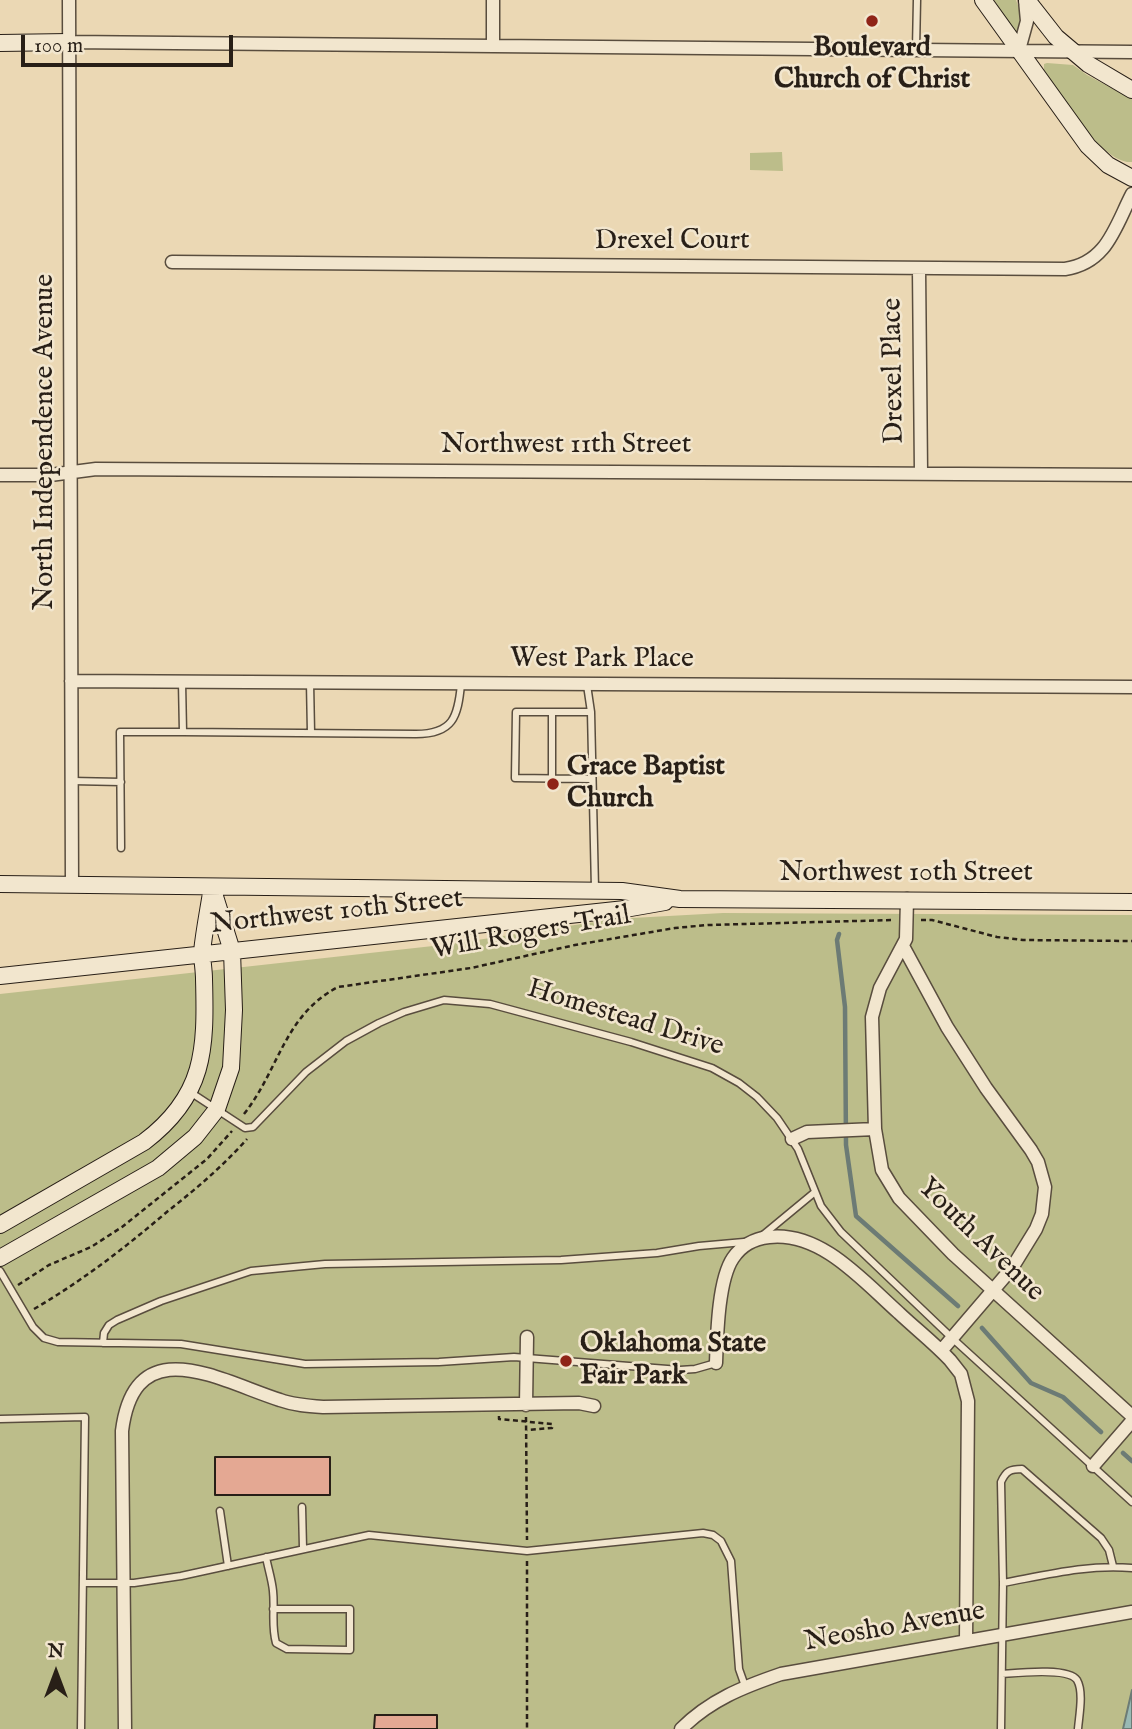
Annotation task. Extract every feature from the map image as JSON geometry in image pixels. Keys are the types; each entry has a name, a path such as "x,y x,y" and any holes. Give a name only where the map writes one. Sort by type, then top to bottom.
{"main road":[{"path":"984,0 1088,146 1108,165 1132,178"},
{"path":"1026,0 1056,37 1072,51 1088,64 1132,90"},
{"path":"0,43 69,42"},
{"name":"Northwest 10th Street","path":"0,884 596,890 680,899 1132,902"},
{"path":"0,1258 158,1168 195,1137 217,1109 231,1069 234,1010 232,951 212,887"},
{"path":"0,1225 144,1142 165,1126 183,1106 195,1082 201,1057 204,1004 202,953 212,887"},
{"name":"Northwest 10th Street","path":"0,976 625,909 680,899"}],"street":[{"name":"North Independence Avenue","path":"69,0 72,884"},
{"path":"493,0 493,45"},
{"path":"1019,51 1027,20 1026,0"},
{"path":"69,42 1132,52"},
{"name":"Drexel Court","path":"172,262 1065,270 1085,264 1107,244 1132,194"},
{"name":"Drexel Place","path":"919,269 921,472"},
{"name":"Northwest 11th Street","path":"0,475 50,475 96,469 1132,475"},
{"name":"West Park Place","path":"71,681 1132,687"},
{"name":"Youth Avenue","path":"907,899 907,931 903,946 880,988 872,1017 875,1129 882,1171 899,1198 935,1237 1132,1419"},
{"path":"903,946 947,1027 986,1088 1031,1150 1042,1174 1045,1200 1036,1229 1012,1268 942,1351"},
{"path":"792,1139 803,1133 875,1129"},
{"path":"716,1363 720,1306 731,1260 754,1240 789,1237 807,1242 833,1255 942,1351 961,1374 968,1401 966,1640"},
{"path":"526,1405 527,1337"},
{"path":"125,1729 121,1453 124,1417 135,1388 152,1375 170,1370 194,1371 304,1406 579,1403 594,1406"},
{"path":"1093,1466 1132,1419"},
{"name":"Neosho Avenue","path":"681,1729 715,1701 745,1686 781,1674 1132,1612"}],"lane":[{"path":"916,49 917,0"},
{"path":"182,681 183,732"},
{"path":"310,682 311,733"},
{"path":"121,848 120,732 438,733 455,718 461,683"},
{"path":"587,685 596,890"},
{"path":"590,712 516,712 515,778 592,779"},
{"path":"552,713 552,779"},
{"path":"72,781 121,782"},
{"name":"Homestead Drive","path":"249,1128 257,1125 306,1072 346,1041 379,1023 420,1006 456,999 490,1004 618,1038 712,1069 739,1083 777,1118 792,1139 821,1206 841,1231 952,1338 1132,1502"},
{"path":"190,1092 240,1125 249,1128"},
{"path":"103,1343 104,1333 109,1325 117,1320 161,1301 251,1271 325,1264 573,1259 657,1253 754,1240 815,1192"},
{"path":"0,1271 25,1314 44,1338 58,1342 200,1346 305,1364 427,1363 527,1357 680,1370 716,1363"},
{"path":"0,1419 85,1417 81,1729"},
{"path":"1001,1729 1001,1482 1005,1472 1022,1469 1101,1538 1109,1549 1113,1566"},
{"path":"302,1507 303,1548"},
{"path":"220,1511 228,1566"},
{"path":"83,1583 124,1583 169,1578 303,1548 379,1535 527,1551 690,1533 713,1535 727,1549 731,1560 739,1669 745,1686"},
{"path":"265,1557 273,1591 273,1609 273,1631 276,1643 287,1649 350,1650 349,1609 273,1609"},
{"path":"1003,1583 1080,1568 1132,1568"},
{"path":"1002,1674 1060,1672 1074,1677 1078,1681 1080,1695 1079,1729"}],"path":[{"name":"Will Rogers Trail","path":"248,1109 296,1022 323,995 338,987 471,968 575,945 675,928 886,919"},
{"path":"932,920 997,937 1023,940 1132,941"},
{"path":"25,1314 96,1269 170,1210 247,1140 249,1128"},
{"path":"10,1290 49,1265 91,1247 122,1227 207,1159 225,1140"},
{"path":"512,1414 499,1416 499,1419 552,1424 552,1428 526,1430"},
{"path":"526,1421 527,1729"}],"green space":[{"path":"994,0 1016,0 1022,17 1019,31 1015,31"},
{"path":"1044,64 1073,65 1132,99 1132,162 1120,160 1095,140 1044,70"},
{"path":"782,152 783,171 750,170 750,153"},
{"name":"Oklahoma State Fair Park","path":"723,913 1132,915 1132,1729 0,1729 0,994 451,944 614,919"}],"water":[{"path":"1132,1690 1132,1729 1123,1729"}],"building":[{"path":"215,1457 330,1457 330,1495 215,1495"},
{"path":"375,1715 437,1715 437,1729 374,1729"}],"waterway":[{"path":"839,934 837,940 845,1007 846,1145 856,1216 958,1306"},
{"path":"982,1328 1031,1383 1063,1397 1101,1432"},
{"path":"1123,1453 1132,1461"}],"place":[{"name":"Boulevard Church of Christ","path":"872,21"},
{"name":"Grace Baptist Church","path":"553,784"},
{"name":"Oklahoma State Fair Park","path":"566,1361"}]}
